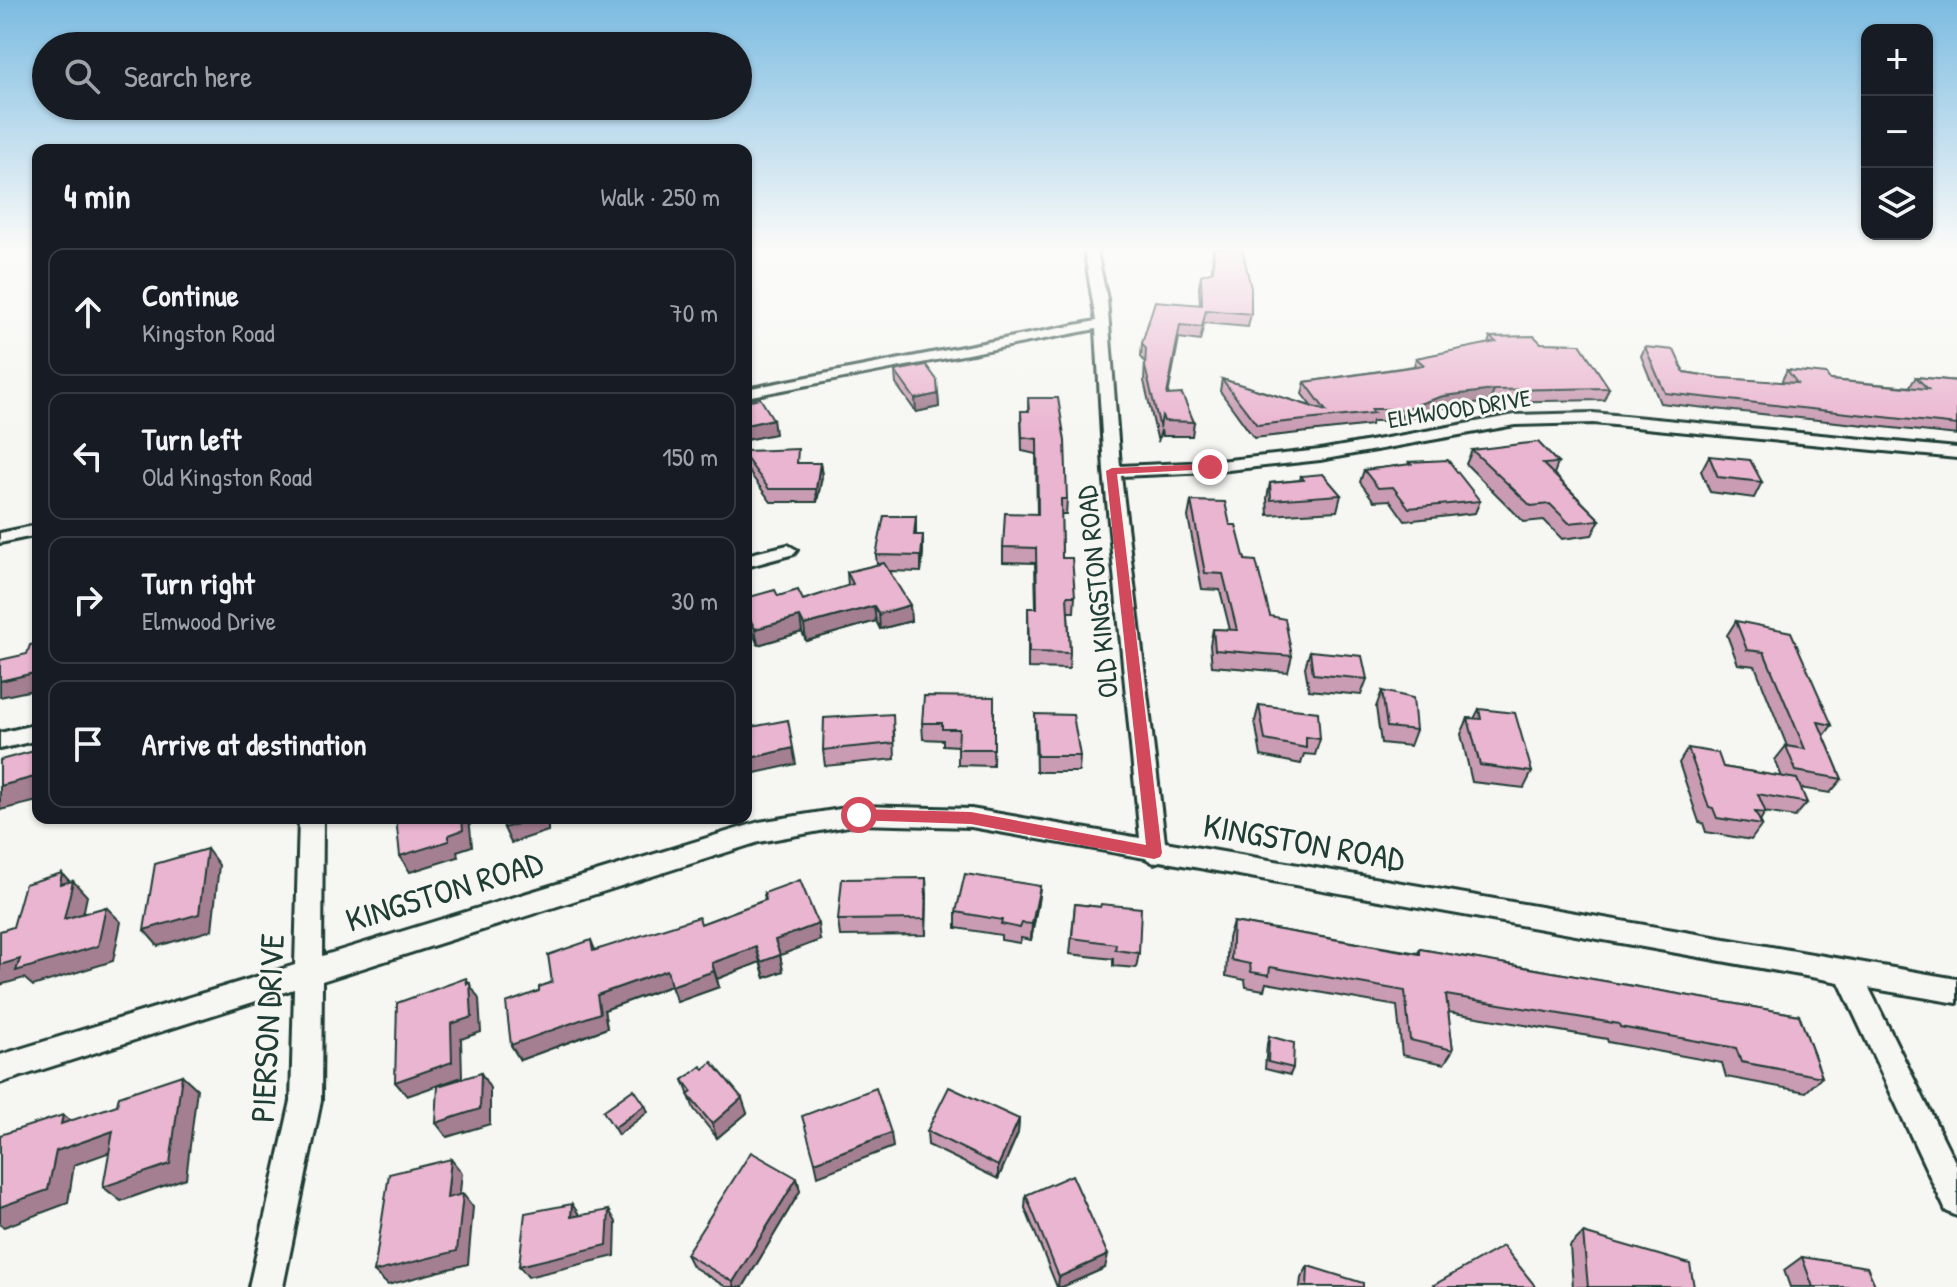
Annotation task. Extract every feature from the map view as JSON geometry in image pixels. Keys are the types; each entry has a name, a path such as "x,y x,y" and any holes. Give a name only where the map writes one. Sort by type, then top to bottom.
{"street":[{"name":"OLD KINGSTON ROAD","path":"1101,308 1112,471 1154,853"},
{"path":"752,392 1100,324"},
{"name":"ELMWOOD DRIVE","path":"1112,471 1210,467 1320,455 1515,420 1593,418 1957,453"},
{"path":"0,538 32,531"},
{"path":"752,559 788,550"},
{"path":"0,741 32,733"},
{"name":"KINGSTON ROAD","path":"0,1069 759,832 859,815 971,818 1154,853 1957,991"},
{"name":"PIERSON DRIVE","path":"266,1287 306,1101 311,824"},
{"path":"1848,973 1957,1200"}],"building":[{"path":"1153,308 1251,308 1251,314 1206,310 1202,327 1180,325 1167,395 1182,394 1194,422 1164,421 1162,415 1160,428 1145,367 1146,349 1142,343"},
{"path":"1534,336 1541,343 1580,344 1609,388 1494,390 1443,396 1404,409 1371,409 1374,413 1257,425 1222,379 1326,411 1305,382 1424,365 1416,358 1496,342 1490,337"},
{"path":"1645,347 1674,350 1684,372 1721,378 1797,383 1787,370 1826,374 1830,380 1928,389 1916,377 1957,381 1957,425 1665,393"},
{"path":"926,365 937,380 938,394 915,399 895,371"},
{"path":"760,398 773,419 752,424 752,400"},
{"path":"1028,398 1058,398 1065,441 1067,499 1061,499 1062,558 1072,558 1075,596 1067,596 1070,653 1029,652 1028,608 1037,608 1036,548 1003,547 1005,513 1038,514 1037,439 1022,437 1021,411 1029,411"},
{"path":"1538,442 1558,463 1543,464 1600,520 1569,523 1550,504 1531,506 1472,450"},
{"path":"798,449 797,463 820,463 816,489 769,489 752,466 752,451"},
{"path":"1709,456 1750,460 1762,482 1718,477"},
{"path":"1448,460 1480,501 1409,508 1393,487 1378,488 1364,470 1411,464 1409,462"},
{"path":"1323,474 1341,495 1271,500 1270,483 1304,480 1301,476"},
{"path":"1191,501 1225,502 1230,525 1236,525 1245,560 1256,561 1270,616 1285,619 1292,656 1215,650 1213,629 1237,630 1223,574 1205,573"},
{"path":"884,516 916,516 914,535 923,535 921,556 876,555"},
{"path":"884,563 910,605 879,614 874,606 804,625 800,617 755,629 752,623 752,596 775,590 778,596 798,590 803,600 853,584 847,572"},
{"path":"1736,621 1791,632 1832,725 1818,722 1842,779 1796,771 1786,746 1805,749 1764,652 1747,650"},
{"path":"30,645 32,673 0,681 0,660 27,654"},
{"path":"1310,651 1362,656 1367,679 1313,674"},
{"path":"1382,691 1413,698 1416,730 1387,727"},
{"path":"924,696 994,697 994,749 958,749 959,729 942,729 942,723 922,723"},
{"path":"1259,705 1318,712 1320,739 1306,737 1306,748 1265,740"},
{"path":"1479,709 1515,713 1532,772 1480,765 1468,718 1481,719"},
{"path":"893,714 894,743 823,750 824,718"},
{"path":"1035,714 1073,715 1080,756 1037,756"},
{"path":"788,720 793,748 752,758 752,727"},
{"path":"1688,748 1718,753 1723,767 1797,779 1807,803 1758,794 1766,813 1755,812 1762,825 1717,818 1713,808 1709,807"},
{"path":"32,752 32,778 0,786 0,760"},
{"path":"397,824 462,824 463,830 449,835 449,841 400,856"},
{"path":"207,849 199,914 144,930 155,864"},
{"path":"62,873 60,884 73,881 64,919 106,907 98,946 16,971 20,959 0,965 0,931 13,927 25,884"},
{"path":"965,874 1040,886 1032,924 1022,923 1020,928 1001,924 1002,920 956,912"},
{"path":"926,878 925,919 838,920 842,879"},
{"path":"800,880 818,924 775,940 780,955 761,962 756,947 712,963 714,971 671,986 667,970 597,995 600,1013 511,1045 506,1003 539,991 539,987 552,982 548,955 591,940 593,951 699,917 701,924 766,900 764,893"},
{"path":"1075,904 1141,908 1139,953 1115,950 1116,944 1072,938"},
{"path":"1233,922 1420,954 1420,949 1799,1015 1822,1077 1741,1062 1736,1048 1620,1027 1619,1024 1446,995 1453,1050 1410,1040 1405,991 1270,967 1269,975 1251,972 1250,964 1231,960"},
{"path":"466,978 467,984 470,983 472,1017 451,1024 452,1062 395,1082 397,1003"},
{"path":"1269,1036 1294,1043 1293,1068 1268,1062"},
{"path":"712,1062 742,1098 712,1124 688,1095 692,1092 683,1080 701,1066 704,1069"},
{"path":"481,1073 480,1109 436,1123 438,1086"},
{"path":"182,1075 170,1164 103,1187 113,1131 56,1151 48,1190 0,1207 0,1135 63,1115 61,1124 117,1105 119,1096"},
{"path":"949,1087 1019,1119 998,1166 927,1131"},
{"path":"876,1088 891,1133 815,1162 802,1116"},
{"path":"634,1089 645,1105 614,1128 603,1111"},
{"path":"751,1152 797,1178 733,1282 686,1254"},
{"path":"451,1159 447,1198 463,1194 457,1251 374,1272 389,1174"},
{"path":"1072,1175 1108,1255 1059,1277 1026,1195"},
{"path":"572,1204 571,1217 609,1210 607,1245 519,1266 525,1213"},
{"path":"1583,1233 1690,1264 1694,1287 1588,1287"},
{"path":"1503,1246 1536,1287 1434,1285"},
{"path":"1802,1257 1867,1267 1876,1287 1813,1287"},
{"path":"1308,1266 1363,1283 1363,1287 1307,1287"}],"route":[{"path":"859,815 971,818 1154,853 1112,471 1210,467"}]}
